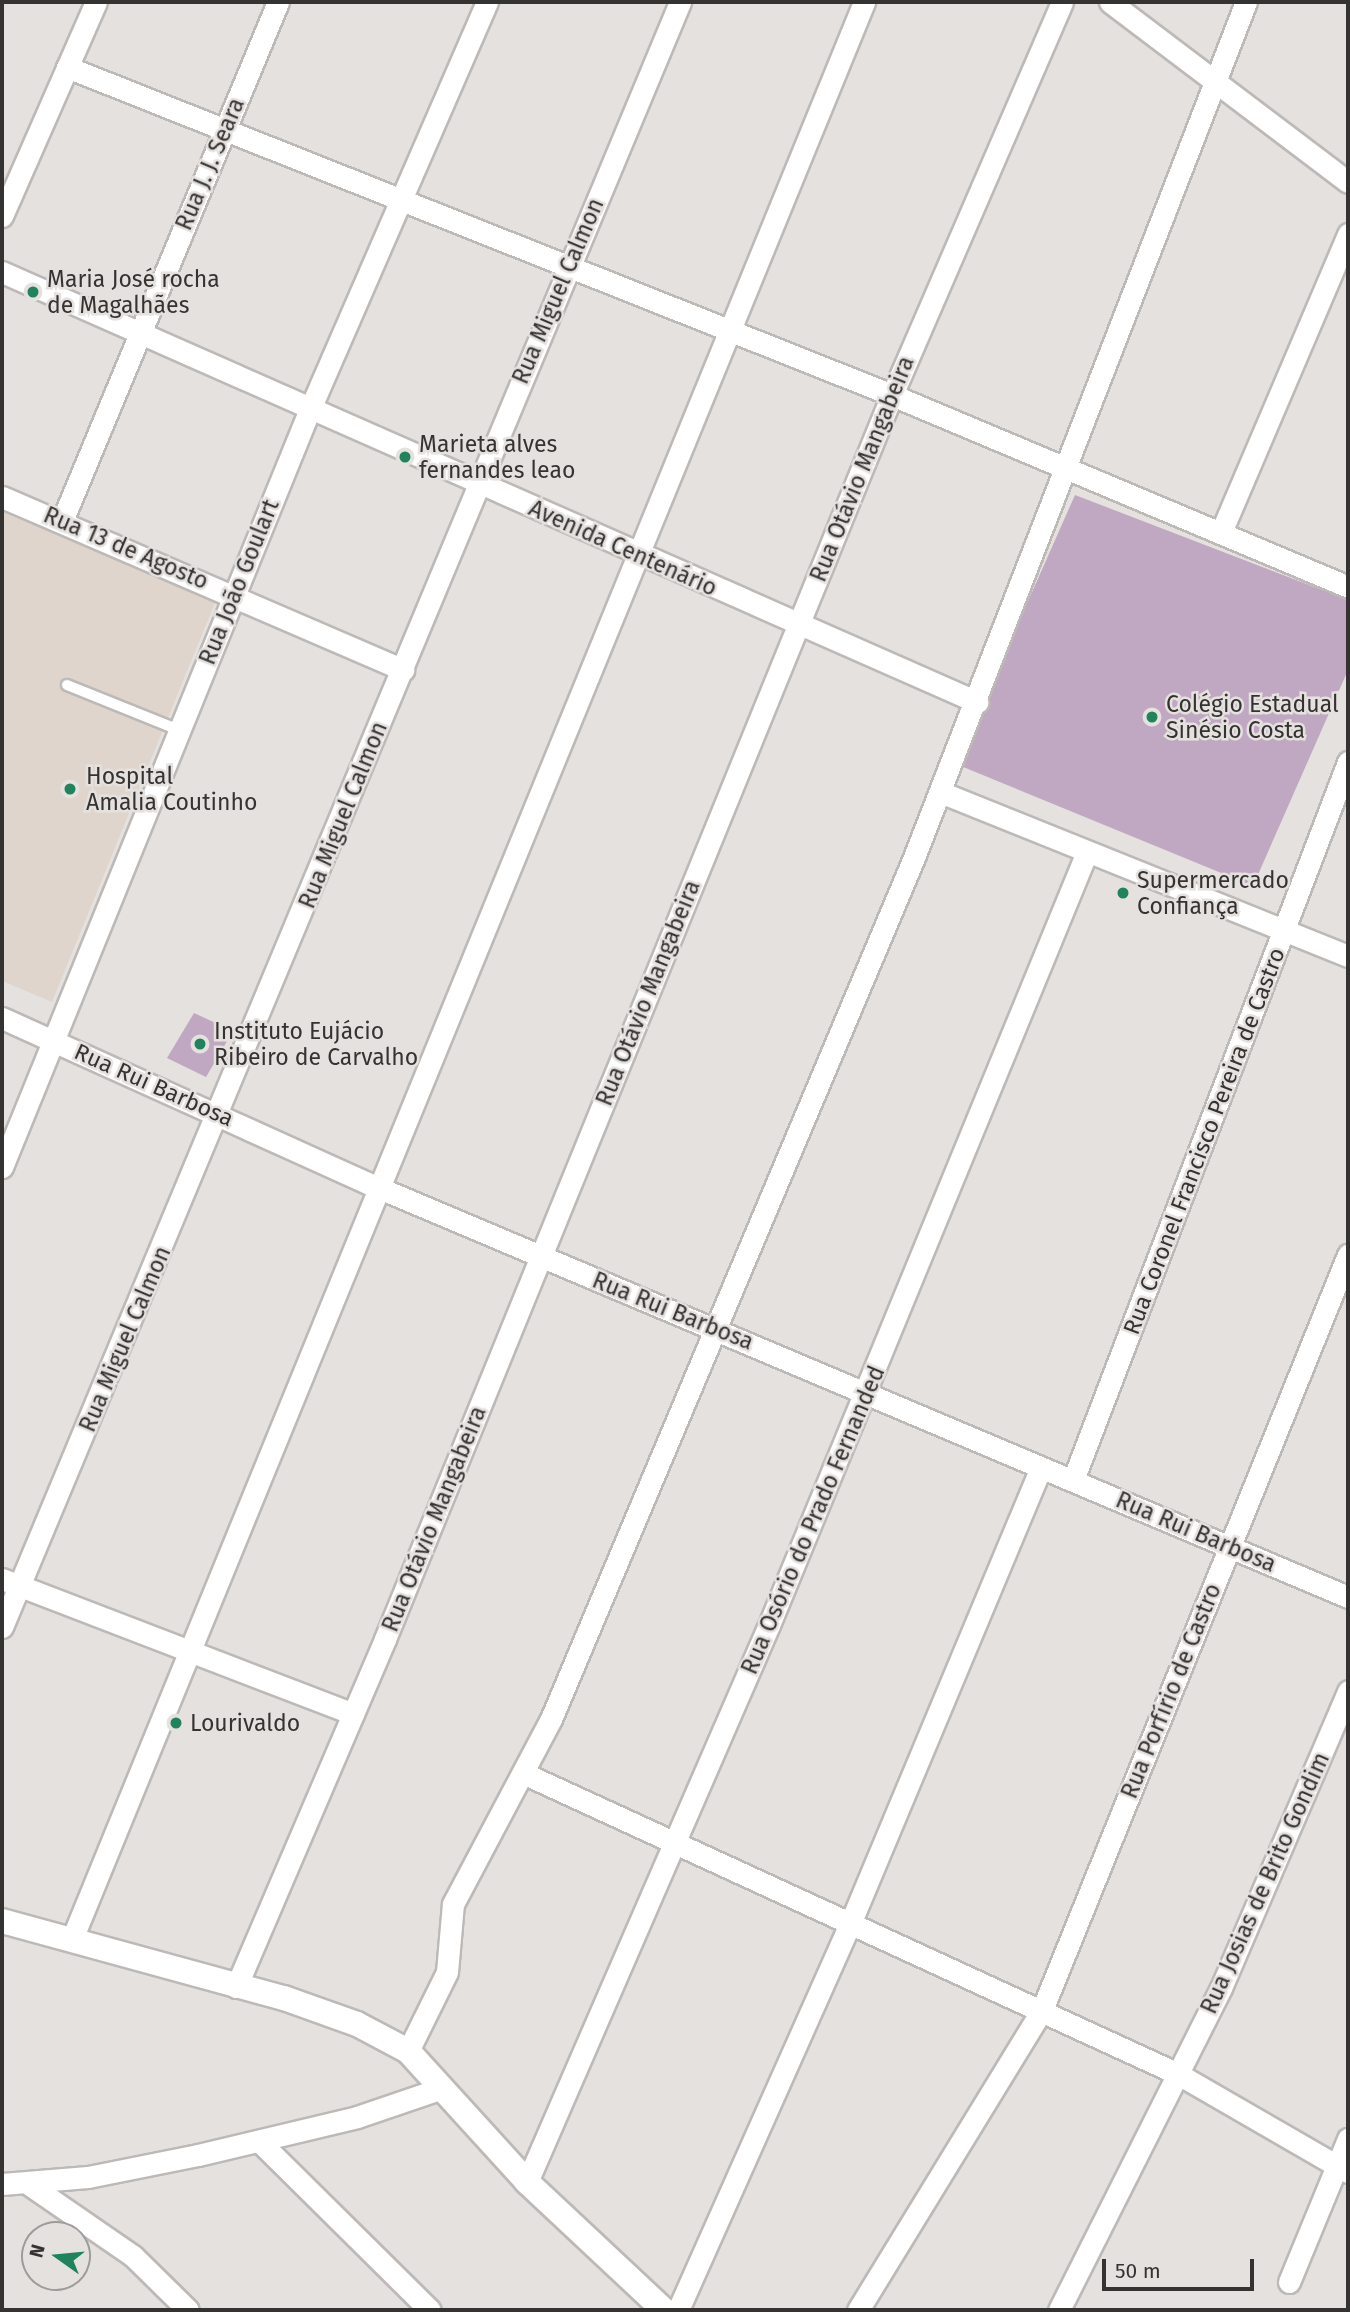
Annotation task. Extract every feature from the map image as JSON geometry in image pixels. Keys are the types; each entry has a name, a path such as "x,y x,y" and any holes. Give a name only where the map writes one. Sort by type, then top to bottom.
{"street":[{"path":"2,216 96,2"},
{"name":"Rua J. J. Seara","path":"62,521 137,332 226,131 278,2"},
{"name":"Rua João Goulart","path":"2,1167 310,409 487,2"},
{"name":"Rua Miguel Calmon","path":"2,1627 22,1587 403,670 567,267 680,2"},
{"path":"72,1939 377,1187 640,555 864,2"},
{"name":"Rua Otávio Mangabeira","path":"236,1987 353,1714 892,395 1062,2"},
{"path":"1110,2 1348,182"},
{"path":"408,2051 447,1972 453,1904 525,1774 716,1329 977,702 1063,464 1245,2"},
{"path":"67,67 1063,464 1222,530 1348,587"},
{"path":"1222,530 1348,234"},
{"name":"Avenida Centenário","path":"2,272 798,626 977,702"},
{"name":"Rua 13 de Agosto","path":"2,497 234,593 403,670"},
{"name":"Rua Coronel Francisco Pereira de Castro","path":"1073,1480 1286,931 1348,762"},
{"path":"940,792 1348,956"},
{"name":"Rua Osório do Prado Fernanded","path":"527,2182 677,1845 1087,852"},
{"name":"Rua Rui Barbosa","path":"2,1018 219,1113 377,1187 1041,1468 1231,1545 1348,1597"},
{"name":"Rua Porfírio de Castro","path":"858,2310 1042,2010 1348,1255"},
{"path":"678,2310 850,1924 1041,1468"},
{"path":"2,1579 353,1714"},
{"name":"Rua Josias de Brito Gondim","path":"1059,2310 1178,2074 1348,1691"},
{"path":"525,1774 1178,2074 1342,2169"},
{"path":"2,1921 327,2013 408,2051 527,2182 651,2306"},
{"path":"2,2184 30,2185 198,2155 259,2141 442,2088"},
{"path":"1289,2281 1342,2169 1348,2139"},
{"path":"259,2141 430,2310"},
{"path":"30,2185 134,2256 188,2310"}],"lane":[{"path":"68,685 179,730"}],"shaded area":[{"name":"Hospital Amalia Coutinho","path":"2,512 217,598 52,1002 2,981"}],"building":[{"name":"Colégio Estadual Sinésio Costa","path":"1075,495 1348,600 1348,670 1253,886 956,764"},
{"name":"Instituto Eujácio Ribeiro de Carvalho","path":"194,1013 233,1031 206,1077 167,1058"}],"place":[{"name":"Maria José rocha de Magalhães","path":"33,292"},
{"name":"Marieta alves fernandes leao","path":"405,457"},
{"name":"Colégio Estadual Sinésio Costa","path":"1152,717"},
{"name":"Hospital Amalia Coutinho","path":"70,789"},
{"name":"Supermercado Confiança","path":"1123,893"},
{"name":"Instituto Eujácio Ribeiro de Carvalho","path":"200,1044"},
{"name":"Lourivaldo","path":"176,1723"}]}
